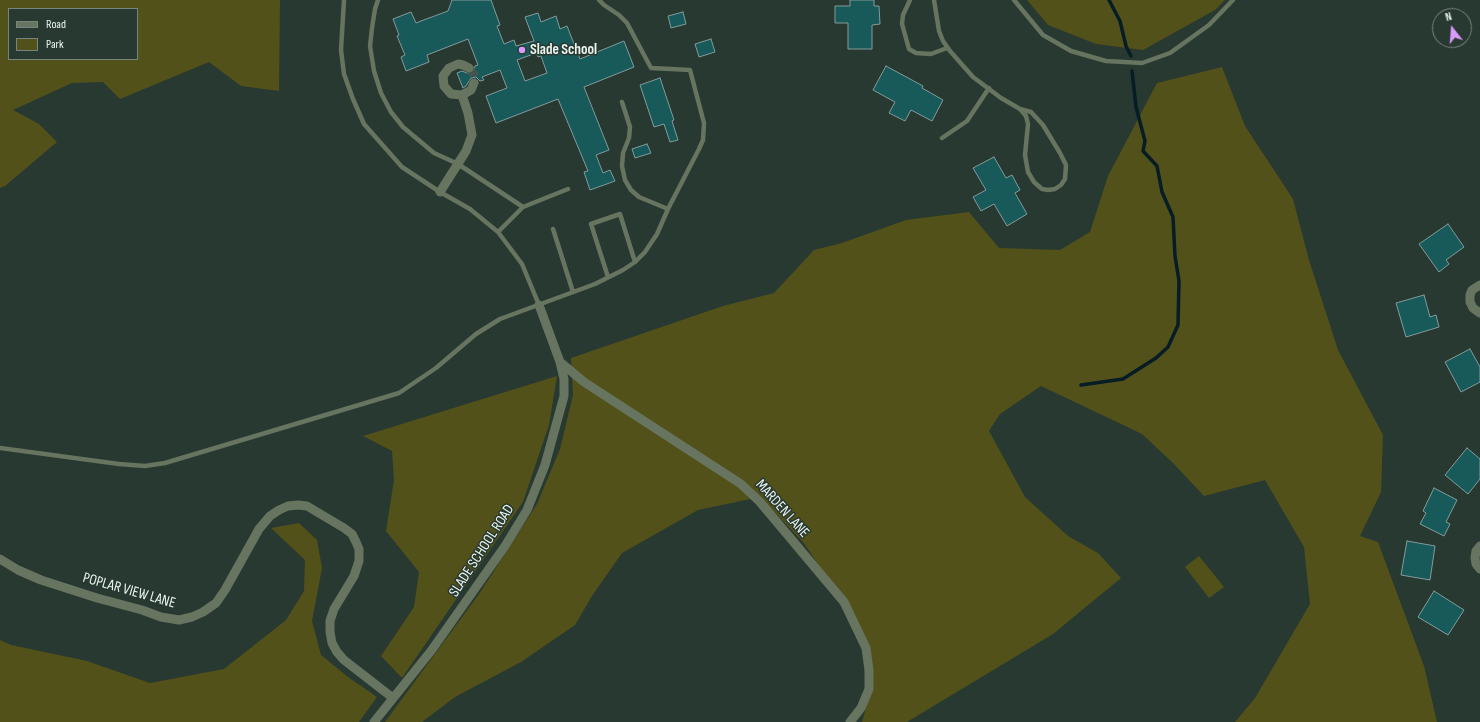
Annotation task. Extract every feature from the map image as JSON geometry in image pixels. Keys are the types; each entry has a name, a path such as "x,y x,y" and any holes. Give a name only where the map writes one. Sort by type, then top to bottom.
{"street":[{"path":"469,68 463,65 453,65 446,71 444,76 444,86 451,94 462,95 471,90 474,83"},
{"path":"440,192 466,151 472,135 468,113 462,95"},
{"path":"1480,285 1472,290 1470,295 1470,302 1473,308 1480,313"},
{"name":"SLADE SCHOOL ROAD","path":"374,722 440,639 505,546 527,510 545,465 564,396 564,379 560,362 539,305"},
{"name":"MARDEN LANE","path":"560,362 584,382 741,484 760,502 844,602 866,648 869,670 869,689 861,708 850,722"},
{"name":"POPLAR VIEW LANE","path":"0,559 18,570 41,580 161,617 179,620 192,617 203,612 216,603 226,590 259,529 270,516 288,506 307,506 352,534 359,549 359,561 354,576 334,609 330,621 332,643 336,652 344,660 393,698"},
{"path":"1480,546 1476,551 1475,558 1476,564 1480,570"}],"lane":[{"path":"344,0 341,50 344,74 364,124 402,167 440,192 470,209 498,232 522,264 539,305"},
{"path":"378,0 370,46 374,71 380,93 391,112 414,137 434,153 458,164 523,207"},
{"path":"0,448 144,466 165,463 399,393 436,368 476,334 500,319 574,292 624,270 635,262 645,252 657,234 668,209 699,149 704,131 702,114 690,70 651,68 627,23 619,15 604,6 599,0"},
{"path":"910,0 903,15 902,24 909,49 916,54 931,54 947,48"},
{"path":"934,0 939,31 947,48 973,77 1001,98 1020,109 1031,112 1042,125 1060,153 1066,165 1065,179 1061,185 1055,189 1042,189 1034,182 1028,172 1025,154 1028,124 1026,116 1020,109"},
{"path":"1014,0 1043,35 1071,51 1106,60 1142,63 1170,53 1209,25 1233,0"},
{"path":"942,138 967,121 989,88"},
{"path":"622,102 630,127 629,138 623,153 622,166 625,180 631,190 639,197 668,209"},
{"path":"498,232 523,207 568,189"},
{"path":"608,277 591,224 620,214 635,262"},
{"path":"553,229 574,292"}],"green space":[{"path":"0,0 280,0 279,91 241,86 209,62 120,99 103,82 72,83 13,110 39,124 57,142 5,186 0,188"},
{"path":"1027,0 1225,0 1215,10 1143,50 1096,44 1048,25"},
{"path":"1222,67 1245,126 1293,199 1309,260 1338,350 1383,435 1381,492 1360,536 1378,542 1424,666 1437,722 1235,722 1255,698 1310,604 1304,547 1265,480 1204,496 1173,463 1142,434 1041,386 1000,414 989,431 1025,497 1068,536 1098,553 1121,578 1053,634 907,722 862,722 868,701 862,648 844,602 803,542 760,497 698,510 622,553 592,596 575,625 521,662 455,697 422,722 385,722 479,594 537,504 560,449 573,395 571,358 723,306 774,293 814,250 842,243 906,220 969,212 999,248 1060,250 1090,232 1108,176 1157,83"},
{"path":"557,376 549,425 523,502 402,678 381,656 414,607 419,572 386,531 394,480 392,451 363,436"},
{"path":"299,523 317,540 322,568 312,621 321,655 348,677 377,697 359,722 0,722 0,640 11,645 87,661 150,683 224,669 286,620 304,591 305,560 271,528"},
{"path":"1199,556 1224,587 1209,598 1185,567"}],"building":[{"path":"452,0 491,0 500,25 497,26 504,44 514,40 516,46 534,41 525,17 538,13 541,22 556,16 560,29 567,26 580,59 624,41 634,67 584,87 609,150 596,155 603,173 610,170 615,181 590,190 584,172 588,171 558,99 496,123 486,96 507,88 500,70 482,77 484,80 480,81 476,77 471,78 463,88 457,73 462,71 472,73 475,66 478,65 468,39 427,55 429,62 406,71 401,57 405,55 397,36 399,35 393,19 411,12 416,23 448,11","holes":["536,53 538,57 541,56 547,73 525,81 517,60"]},
{"path":"850,0 874,0 874,6 879,6 880,24 872,25 872,49 848,49 848,23 835,23 835,6 850,6"},
{"path":"683,12 686,24 671,28 668,16"},
{"path":"711,39 715,52 699,57 695,44"},
{"path":"886,66 923,86 922,88 943,100 932,121 911,110 905,121 889,113 895,102 873,90"},
{"path":"660,78 674,120 672,121 678,140 670,142 664,124 654,127 640,85"},
{"path":"647,144 651,153 635,158 632,149"},
{"path":"994,157 1006,178 1012,175 1020,190 1015,193 1027,214 1007,226 994,204 981,211 973,197 986,190 973,168"},
{"path":"1448,224 1464,247 1446,260 1449,264 1439,272 1419,244"},
{"path":"1424,295 1430,317 1436,315 1439,327 1406,337 1396,303"},
{"path":"1470,349 1480,367 1480,382 1461,392 1445,362"},
{"path":"1467,448 1480,459 1480,479 1468,494 1445,475"},
{"path":"1434,488 1457,500 1446,522 1450,524 1444,536 1420,524 1426,513 1423,511"},
{"path":"1407,541 1435,546 1430,580 1401,575"},
{"path":"1434,591 1464,610 1448,635 1418,617"}],"waterway":[{"path":"1109,0 1120,21 1126,46 1131,56"},
{"path":"1081,385 1123,379 1156,358 1168,347 1178,325 1179,281 1175,256 1173,217 1162,192 1157,166 1143,151 1145,141 1136,107 1132,71"}],"tunnel":[{"path":"469,68 474,75 474,83"}],"place":[{"name":"Slade School","path":"522,50"}]}
